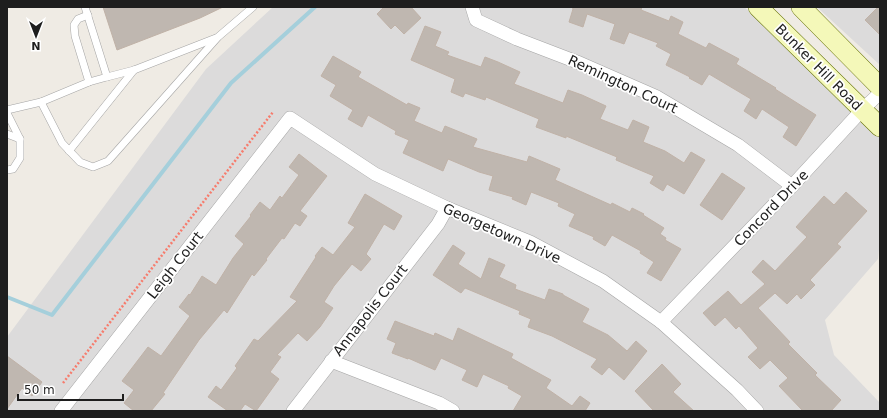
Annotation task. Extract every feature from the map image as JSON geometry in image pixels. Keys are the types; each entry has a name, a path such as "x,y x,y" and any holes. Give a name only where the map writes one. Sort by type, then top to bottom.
{"main road":[{"name":"Bunker Hill Road","path":"758,7 880,127"},
{"name":"Bunker Hill Road","path":"801,7 880,87"}],"street":[{"name":"Remington Court","path":"472,7 476,20 517,39 577,62 657,97 738,145 792,186"},
{"name":"Concord Drive","path":"661,322 792,186 862,110 880,93"},
{"name":"Georgetown Drive","path":"290,118 375,174 447,208 530,242 603,281 661,322 737,390 757,411"},
{"name":"Leigh Court","path":"61,411 290,118"},
{"name":"Annapolis Court","path":"293,411 438,224 447,208"},
{"path":"331,361 439,403 453,411"}],"lane":[{"path":"85,7 107,77"},
{"path":"41,102 62,143 80,162 93,167 108,161 218,37 245,11 253,7"},
{"path":"88,15 78,19 74,25 75,36 89,82"},
{"path":"7,110 41,102 89,82 134,70 218,37"},
{"path":"69,151 134,70"},
{"path":"7,113 20,139 20,158 13,169 7,170"},
{"path":"7,134 20,139"}],"path":[{"path":"63,383 273,112"}],"shaded area":[{"path":"273,7 744,7 761,21 844,105 880,138 880,241 878,259 825,320 834,355 880,403 880,411 7,411 7,337 206,69"},
{"path":"817,7 880,7 880,65"}],"building":[{"path":"103,7 223,7 200,18 117,50"},
{"path":"384,7 411,7 421,18 404,34 395,25 391,29 377,14"},
{"path":"572,7 642,7 641,10 669,21 671,16 683,22 678,34 706,48 709,43 739,59 736,64 776,88 775,89 816,115 796,146 783,137 789,127 762,109 756,119 744,111 751,99 709,74 702,85 666,65 671,54 656,46 658,43 629,32 624,44 610,39 615,24 587,14 583,27 569,22 573,9"},
{"path":"878,7 880,7 880,35 865,20"},
{"path":"425,26 441,32 435,46 449,52 447,55 481,67 485,57 498,62 520,72 514,84 563,103 568,90 582,95 606,106 600,119 628,130 633,120 649,127 643,142 665,151 684,163 691,152 705,160 684,194 667,184 663,191 650,183 654,176 616,160 617,157 566,136 566,138 536,127 539,119 486,97 485,100 465,93 463,97 451,92 455,79 411,60"},
{"path":"333,56 361,72 358,77 407,105 408,103 420,108 414,121 442,133 445,126 477,139 473,147 527,162 529,156 560,169 555,180 611,205 612,203 630,212 632,208 644,214 643,215 664,228 660,234 666,238 665,240 681,249 661,281 647,273 654,262 640,253 641,251 612,235 605,246 593,239 594,237 569,226 575,214 558,206 559,203 531,192 526,205 512,199 513,197 489,190 493,176 479,172 448,159 443,171 403,153 409,140 395,134 396,131 368,115 362,127 348,119 353,110 330,96 336,85 321,76"},
{"path":"299,154 327,176 300,211 307,216 300,226 295,223 254,276 252,274 227,313 224,310 199,340 163,393 165,394 151,411 134,411 124,403 134,390 122,381 148,347 161,356 190,316 179,307 189,294 190,295 202,276 216,285 244,244 235,236 251,216 250,215 260,202 270,210 280,196 282,198 299,175 289,167"},
{"path":"722,173 745,188 722,220 700,205"},
{"path":"846,192 867,211 837,244 841,247 810,280 815,285 801,299 797,294 787,304 775,293 758,308 790,342 788,344 817,373 815,375 841,400 831,411 803,411 779,386 788,378 770,360 760,369 748,357 758,348 739,326 736,329 725,317 715,326 703,313 728,291 741,305 765,284 752,272 763,260 775,271 807,237 796,227 824,196 834,205"},
{"path":"365,194 402,216 394,230 384,224 366,254 371,259 361,271 352,264 334,286 324,302 333,308 320,327 307,341 298,333 277,355 281,357 270,372 279,379 256,411 245,404 240,411 228,411 208,397 216,386 221,390 237,368 235,366 254,339 258,341 297,301 290,297 322,247 333,255 355,227 348,223"},
{"path":"453,245 465,253 458,264 481,279 489,258 505,265 499,277 516,285 515,289 545,300 549,289 563,294 589,309 582,322 608,335 627,351 636,341 647,351 624,380 609,367 602,375 591,367 597,359 552,336 528,327 531,319 519,314 520,311 465,288 461,293 433,275"},
{"path":"395,321 434,336 435,333 453,341 458,328 513,354 511,358 551,380 546,388 572,406 580,396 590,403 585,411 513,411 522,396 508,388 509,386 483,374 477,387 462,380 467,370 441,358 435,370 408,358 392,353 396,343 387,339"},
{"path":"7,356 42,382 32,396 22,388 7,409"},
{"path":"662,364 681,384 673,392 694,411 654,411 635,391"}],"waterway":[{"path":"7,297 52,315 231,83 315,7"}]}
